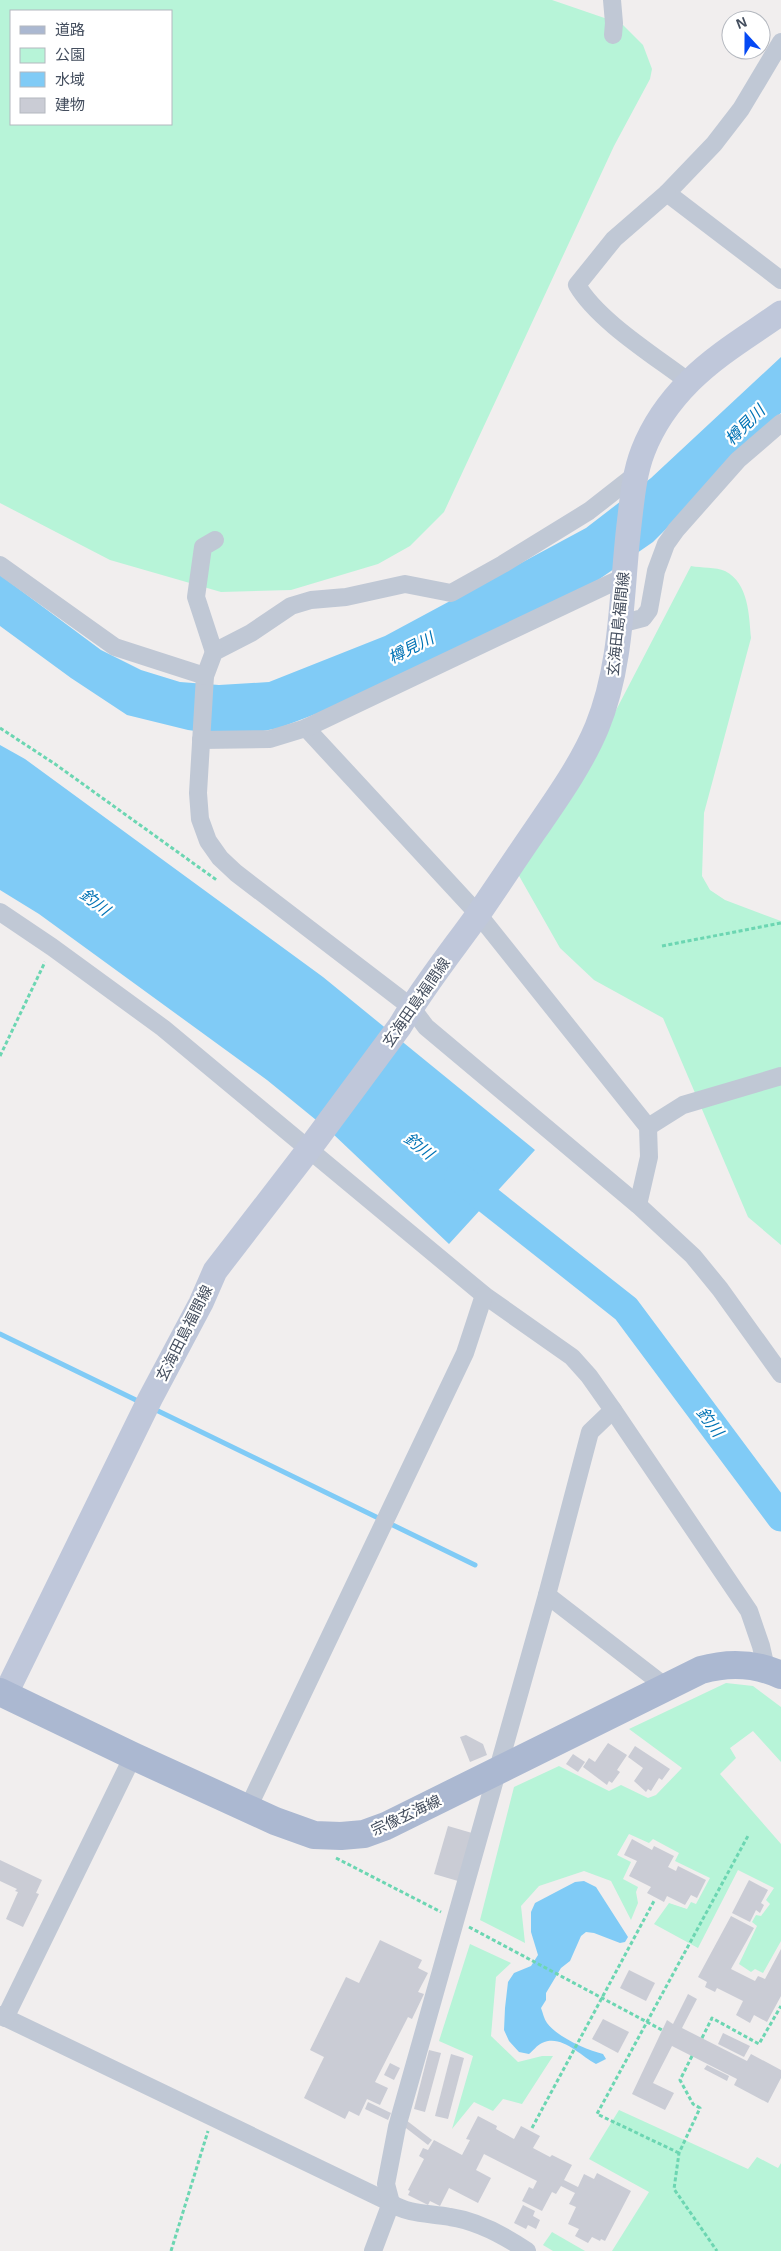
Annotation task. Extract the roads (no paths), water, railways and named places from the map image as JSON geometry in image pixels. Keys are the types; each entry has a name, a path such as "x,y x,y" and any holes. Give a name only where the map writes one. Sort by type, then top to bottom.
{"main road":[{"name":"玄海田島福間線","path":"2,1697 150,1399 201,1303 215,1271 400,1026 411,1007 554,803 596,729 610,690 617,659 634,482 643,451 653,429 689,382 711,362 781,313"},
{"name":"宗像玄海線","path":"2,1697 248,1808 314,1835 364,1834 386,1826 701,1670 721,1664 743,1664 773,1672"}],"street":[{"path":"612,0 613,35"},
{"path":"689,382 599,313 585,300 577,286 614,239 667,193 714,144 741,109 781,42"},
{"path":"667,193 781,280"},
{"path":"620,624 643,618 649,610 656,571 666,544 676,530 738,460 781,422"},
{"path":"214,652 251,634 291,606 311,600 346,597 405,584 451,593 503,564 634,482"},
{"path":"215,540 203,547 196,597 214,652 205,676 198,793 200,819 208,841 220,858 236,874 411,1007 426,1027 638,1205 692,1256 720,1289 781,1374"},
{"path":"0,565 115,647 205,676"},
{"path":"201,735 270,739 306,728 624,571"},
{"path":"306,728 478,914 648,1127 649,1157 638,1205"},
{"path":"0,912 52,947 163,1028 314,1142 484,1295 572,1357 589,1376 613,1410 748,1611 773,1672"},
{"path":"648,1127 682,1105 781,1076"},
{"path":"248,1808 465,1353 484,1295"},
{"path":"373,2251 391,2203 386,2184 397,2127 454,1919 547,1595 590,1432 613,1410"},
{"path":"547,1595 666,1687"},
{"path":"133,1756 2,2016 391,2203 403,2211 450,2216 470,2221 518,2244 527,2251"}],"water":[{"name":"樽見川","path":"781,357 781,413 732,456 685,510 653,542 598,580 347,702 279,728 252,733 218,734 188,730 127,715 71,678 0,626 0,575 101,650 141,670 180,682 219,685 269,682 385,636 586,528 651,478"},
{"path":"0,745 25,759 323,977 535,1150 449,1244 332,1133 267,1080 39,914 0,890"},
{"path":"584,1881 596,1887 628,1937 625,1942 620,1943 594,1933 586,1932 581,1936 570,1961 561,1968 546,1993 546,2000 541,2008 547,2023 558,2033 581,2046 603,2054 606,2059 596,2064 557,2041 542,2043 529,2054 519,2052 509,2041 504,2030 508,1982 514,1973 531,1966 538,1955 531,1932 531,1912 535,1903 575,1882"}],"waterway":[{"name":"釣川","path":"459,1177 626,1309 781,1517"},
{"path":"0,1334 140,1402"},
{"path":"152,1408 475,1565"}]}
